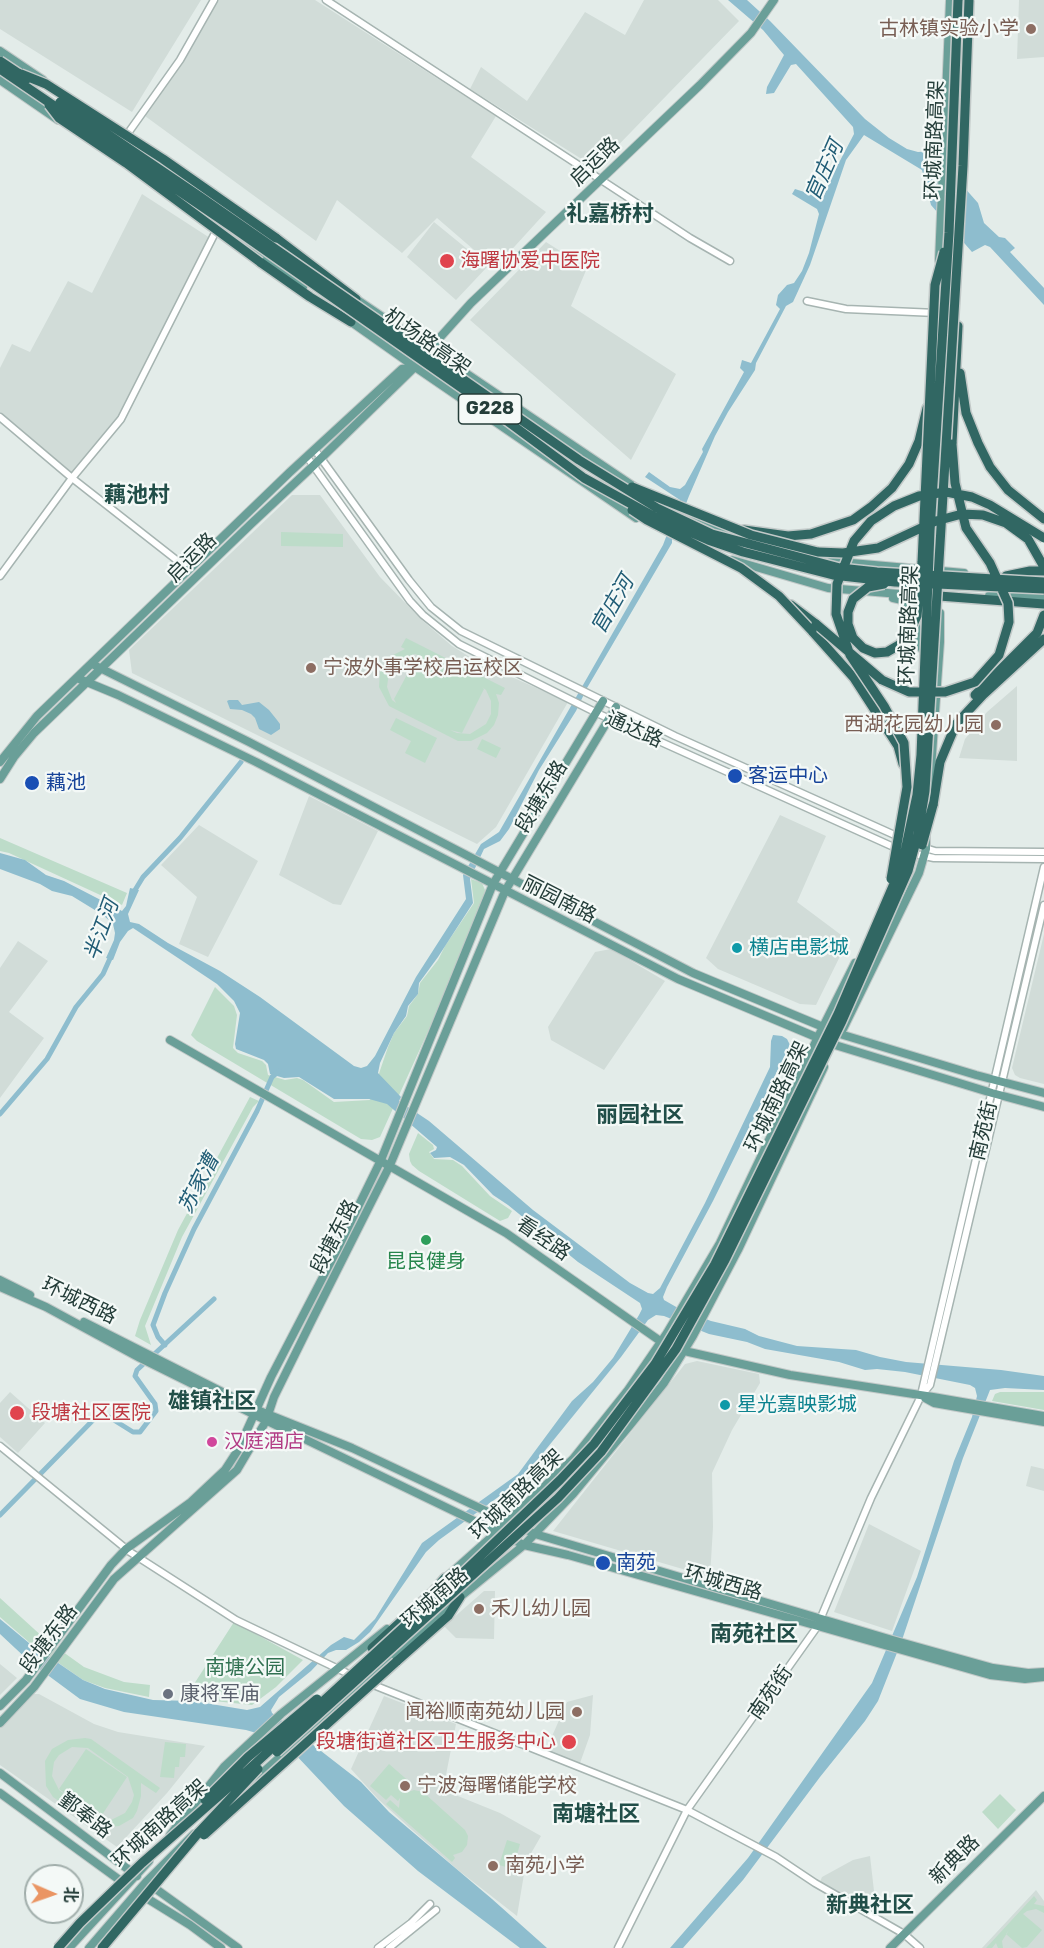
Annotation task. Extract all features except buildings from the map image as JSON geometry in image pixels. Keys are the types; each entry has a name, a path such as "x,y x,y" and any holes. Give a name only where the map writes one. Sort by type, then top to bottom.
{"highway":[{"name":"环城南路高架","path":"102,1948 171,1865 250,1776 558,1498 602,1452 676,1349 719,1270 843,1021 886,913 902,865 910,832 921,755 931,519 949,232 958,0"},
{"name":"环城南路高架","path":"58,1948 80,1923 164,1844 246,1772 468,1568 560,1480 594,1444 655,1364 716,1264 908,871 918,834 925,792 971,0"},
{"name":"机场路高架","path":"0,61 597,471 657,508 712,534 840,568 877,572 1044,580"},
{"name":"机场路高架","path":"0,69 242,234 593,483 653,516 708,540 743,552 833,575 895,582 1044,589"},
{"path":"14,70 46,84 163,159 276,238 356,299"},
{"path":"41,96 59,118 126,163 310,297 351,321"},
{"path":"593,483 647,520 741,568 816,624 882,680 909,692 945,692 975,682 999,655 1009,622 1008,603 990,563 966,528 955,483 952,444 963,166"},
{"path":"895,582 868,587 853,599 848,612 848,624 853,638 863,648 875,653 887,652 899,645 908,636 917,616 935,285 949,232"},
{"path":"958,318 961,384 966,413 978,443 990,467 1008,490 1044,519"},
{"path":"733,528 788,536 811,534 853,520 892,488 909,464 919,441 930,397"},
{"path":"597,471 630,487 751,535 818,552 843,553 878,548 936,521 962,514 983,515 1006,523 1028,539 1044,567"},
{"path":"886,913 907,787 904,743 884,706 850,655 836,614 837,584 854,541 871,521 894,506 919,496 946,492 972,497 990,505 1044,538"},
{"path":"1006,576 1030,571 1044,571"},
{"path":"780,596 854,678 884,721 898,746 907,787"},
{"path":"939,596 1044,604"},
{"path":"886,913 906,889 915,870 933,804 940,762 964,708 1037,633 1044,615"},
{"path":"956,724 983,695 1044,639"},
{"path":"164,1844 241,1764 317,1699 433,1592 445,1578"},
{"path":"171,1865 448,1616 460,1597"}],"main road":[{"name":"启运路","path":"0,779 14,757 34,733 250,524 314,466 414,367 471,303 700,85 750,33 770,9 774,0"},
{"path":"69,1948 136,1876 224,1767 281,1714 391,1625 497,1532 573,1458 628,1390 667,1333 720,1243 893,886 915,792 950,0"},
{"name":"环城南路","path":"146,1882 182,1844 302,1737 460,1597 524,1545 573,1494 664,1383 693,1336 738,1250 834,1045 914,883 925,853 940,642 939,596 952,367 964,0"},
{"path":"0,51 429,350 654,500 710,526 829,561 1044,580"},
{"path":"0,80 147,180 219,225 414,367 647,525 707,553 828,588 924,596 1044,596"},
{"name":"启运路","path":"0,762 38,716 188,569 402,369 414,367"},
{"path":"871,592 902,600 914,618 922,649"},
{"name":"丽园南路","path":"92,664 249,742 693,973 840,1034 1044,1093"},
{"name":"丽园南路","path":"76,678 118,695 237,752 678,979 834,1045 1044,1107"},
{"name":"段塘东路","path":"0,1706 26,1680 111,1565 126,1549 191,1502 225,1470 238,1450 271,1377 381,1160 489,882 500,872 602,700"},
{"name":"段塘东路","path":"0,1723 43,1676 114,1579 237,1470 267,1418 288,1368 390,1166 505,891 616,707"},
{"name":"看经路","path":"170,1040 506,1233 670,1347 790,1375 975,1407 1044,1416"},
{"name":"环城西路","path":"0,1280 142,1355"},
{"name":"环城西路","path":"0,1287 46,1307 142,1355"},
{"path":"142,1355 267,1418"},
{"path":"162,1365 242,1409 257,1412"},
{"path":"242,1409 247,1421 247,1432"},
{"name":"看经路","path":"990,1409 1044,1422"},
{"name":"环城西路","path":"267,1418 352,1448 535,1534 818,1623"},
{"name":"环城西路","path":"267,1418 524,1545 907,1648"},
{"path":"907,1648 993,1668 1028,1673 1044,1672"},
{"path":"907,1648 990,1675 1025,1679 1044,1677"},
{"name":"鄞奉路","path":"0,1773 136,1876 238,1948"},
{"name":"鄞奉路","path":"0,1793 128,1885 221,1948"},
{"name":"新典路","path":"890,1948 1044,1796"},
{"path":"89,1948 146,1882"}],"street":[{"path":"125,137 180,60 214,0"},
{"path":"326,0 690,238 730,261"},
{"path":"0,80 12,59"},
{"path":"0,576 72,478 122,419 219,225"},
{"path":"807,301 846,309 937,314"},
{"path":"0,417 72,478 188,569"},
{"name":"通达路","path":"315,450 402,570 432,607 460,631 675,736 905,840 925,853 935,851 1044,852"},
{"name":"通达路","path":"307,457 410,601 423,615 459,644 609,719 902,851 1044,859"},
{"name":"南苑街","path":"618,1948 687,1810 818,1623 871,1498 927,1382 999,1081 1044,867"},
{"name":"南苑街","path":"999,1081 1044,905"},
{"path":"0,1446 126,1549 236,1620 365,1681 687,1810 776,1857 815,1883 904,1934 920,1948"},
{"path":"378,1948 411,1923 430,1904"},
{"path":"389,1948 436,1910"}],"shaded area":[{"path":"0,0 201,0 132,112 0,29"},
{"path":"218,0 315,0 496,116 471,157 546,212 495,268 437,218 402,253 337,200 316,241 145,116"},
{"path":"644,0 718,0 739,21 596,168 470,89 481,67 527,101 585,12 625,35"},
{"name":"古林镇实验小学","path":"1019,0 1044,0 1044,57 1017,59"},
{"path":"142,194 210,238 119,417 72,475 0,415 0,368 12,344 30,352 68,281 92,293"},
{"name":"海曙协爱中医院","path":"434,222 488,266 456,300 407,257"},
{"path":"546,242 587,268 571,306 676,374 631,460 470,320"},
{"name":"宁波外事学校启运校区","path":"292,495 320,495 380,577 423,621 452,646 478,662 568,702 496,827 477,844 132,673 129,650"},
{"name":"西湖花园幼儿园","path":"1017,686 1017,761 959,758 965,739 987,712"},
{"path":"309,796 378,831 341,905 333,904 279,875"},
{"path":"780,815 826,836 797,902 848,940 816,1005 800,1004 718,969 706,958"},
{"path":"199,825 258,861 208,957 179,944 197,897 161,865"},
{"path":"1044,934 1044,1084 1020,1078 1015,1075 1012,1068"},
{"path":"18,941 48,961 9,1012 44,1038 0,1098 0,968"},
{"path":"611,949 665,981 604,1070 551,1040 548,1027 595,952"},
{"path":"697,1361 759,1374 760,1383 732,1430 712,1473 713,1527 710,1577 553,1531 685,1364"},
{"name":"段塘社区医院","path":"10,1392 45,1423 18,1453 0,1437 0,1403"},
{"path":"1031,1466 1044,1469 1044,1491 1026,1486"},
{"path":"869,1524 921,1551 892,1631 834,1612"},
{"name":"禾儿幼儿园","path":"484,1591 495,1591 494,1639 456,1638 444,1626"},
{"path":"0,1664 17,1678 0,1695"},
{"path":"33,1694 39,1694 94,1724 118,1732 205,1746 167,1793 117,1847 0,1765 0,1727"},
{"path":"593,1695 590,1735 580,1763 546,1750 567,1702"},
{"name":"宁波海曙储能学校","path":"384,1696 456,1724 443,1790 500,1813 541,1836 526,1862 517,1916 412,1830 378,1799 351,1769"},
{"path":"870,1856 874,1891 865,1908 820,1882 822,1877 853,1860"},
{"path":"1036,1890 1044,1901 1044,1948 982,1948"}],"green space":[{"path":"281,532 343,534 343,547 281,546"},
{"path":"406,638 505,688 501,695 496,694 499,703 498,715 494,725 487,733 471,741 458,741 389,706 379,687 380,672 391,656 405,649 401,647","holes":["415,654 420,656 417,656 394,699 396,703 392,700 387,687 389,672 400,659","482,687 486,690 491,701 491,714 486,724 470,734 457,733 450,730 462,733 484,689"]},
{"path":"396,718 437,738 425,763 405,753 411,741 390,730"},
{"path":"482,739 501,748 496,758 477,749"},
{"path":"0,838 127,893 122,905 9,853 0,851"},
{"path":"471,879 482,883 485,890 484,898 445,994 380,1137 372,1140 361,1139 197,1041 191,1035 215,987 234,1006 237,1015 233,1048 238,1053 262,1061 266,1065 268,1075 285,1080 297,1078 303,1080 334,1102 370,1100 388,1047 394,1033 407,1016 409,1006 418,994 420,983 438,960 474,903"},
{"path":"250,1097 259,1101 253,1107 182,1237 145,1326 151,1345 135,1336 140,1320 178,1230"},
{"path":"418,1133 433,1145 434,1149 429,1152 434,1159 453,1160 462,1166 490,1196 512,1211 508,1218 500,1221 412,1165 409,1154"},
{"path":"1044,1392 1044,1410 992,1401 995,1394"},
{"path":"0,1598 45,1639 84,1667 124,1682 150,1685 149,1697 105,1688 83,1680 30,1643 0,1617"},
{"name":"南塘公园","path":"234,1622 303,1660 276,1687 252,1705 185,1698"},
{"path":"91,1739 160,1788 156,1793 141,1783 141,1796 133,1818 119,1826 103,1828 95,1826 53,1797 46,1786 45,1761 52,1749 68,1740","holes":["72,1747 88,1748 128,1777 134,1795 125,1813 111,1820 100,1818 127,1777 86,1749 59,1789 99,1818 59,1790 52,1776 54,1762 59,1755"]},
{"path":"165,1742 186,1744 185,1757 180,1757 179,1767 175,1767 174,1778 160,1777"},
{"path":"389,1764 412,1784 405,1793 414,1790 423,1792 465,1830 468,1836 467,1845 462,1852 453,1855 455,1858 452,1862 386,1804 390,1800 399,1808 400,1798 398,1801 391,1795 386,1800 370,1786"},
{"path":"1000,1794 1016,1810 998,1829 982,1812"},
{"path":"507,1840 520,1844 513,1869 499,1865"},
{"path":"1034,1896 1037,1900 1034,1904 1044,1906 1044,1913 1036,1909 1023,1914 1042,1930 1027,1947 1022,1948 1006,1934 1002,1941 1003,1948 998,1948 996,1943 992,1948 986,1948"}],"water":[{"path":"728,0 747,0 865,119 889,138 907,149 918,152 932,151 978,203 984,223 1015,248 1010,252 1044,288 1044,305 990,247 985,245 972,252 931,205 922,170 864,135 846,160 810,265 793,302 786,306 756,363 755,370 715,436 672,543 587,688 576,711 539,770 509,829 500,841 484,849 470,879 473,903 419,983 418,994 408,1006 406,1016 394,1033 380,1063 378,1073 401,1097 399,1101 429,1121 533,1210 630,1283 653,1294 660,1288 705,1203 770,1067 773,1035 782,1036 790,1045 713,1201 667,1287 664,1300 711,1321 745,1329 759,1336 797,1346 856,1350 906,1362 1044,1376 1044,1390 1005,1388 990,1390 963,1458 902,1640 878,1701 743,1880 683,1948 670,1948 748,1858 872,1683 917,1577 954,1461 972,1417 977,1396 975,1388 970,1385 905,1372 865,1370 839,1362 765,1349 747,1342 709,1334 656,1315 648,1320 621,1357 530,1469 501,1495 426,1552 370,1632 346,1650 328,1653 311,1671 279,1697 271,1710 272,1713 361,1782 389,1812 547,1948 520,1948 418,1871 344,1806 293,1752 277,1739 246,1730 124,1712 80,1699 30,1662 0,1634 0,1619 29,1643 83,1680 105,1689 153,1700 193,1701 247,1710 260,1707 331,1645 344,1637 354,1640 375,1619 422,1543 518,1474 572,1401 593,1382 613,1358 642,1309 640,1303 578,1262 493,1195 464,1165 450,1157 434,1158 430,1153 437,1147 387,1104 369,1099 334,1099 299,1077 284,1078 270,1074 268,1064 264,1060 236,1049 240,1013 234,1001 217,984 133,928 120,942 113,960 106,958 114,940 113,924 72,896 52,891 0,869 0,853 25,860 46,875 64,881 122,911 126,906 130,888 139,890 128,914 130,922 139,924 168,943 220,971 260,997 354,1066 361,1068 367,1066 375,1056 416,977 466,899 463,875 481,844 499,832 663,545 680,500 645,477 649,472 670,487 680,489 685,485 744,372 740,368 742,360 751,363 780,309 776,305 778,295 787,285 794,283 802,271 819,214 817,209 792,194 795,189 823,198 854,134 853,127 796,64 791,65 774,93 766,94 767,87 784,55 763,30"},
{"path":"238,700 242,705 259,702 277,720 280,729 271,735 259,729 251,714 242,710 230,709 227,701"}],"waterway":[{"name":"半江河","path":"132,895 143,877 180,838 241,762"},
{"name":"半江河","path":"0,1114 47,1059 76,1007 103,974 112,954"},
{"name":"苏家漕","path":"165,1345 158,1337 153,1325 165,1293 194,1229 257,1111 272,1077 279,1071"},
{"name":"苏家漕","path":"0,1515 101,1412 133,1432 140,1432 156,1411 155,1404 135,1376 137,1370 214,1299"}],"place":[{"name":"古林镇实验小学","path":"1031,29"},
{"name":"海曙协爱中医院","path":"447,261"},
{"name":"宁波外事学校启运校区","path":"311,668"},
{"name":"西湖花园幼儿园","path":"996,725"},
{"name":"客运中心","path":"735,776"},
{"name":"藕池","path":"32,783"},
{"name":"横店电影城","path":"737,948"},
{"name":"昆良健身","path":"426,1240"},
{"name":"星光嘉映影城","path":"725,1405"},
{"name":"段塘社区医院","path":"17,1413"},
{"name":"汉庭酒店","path":"212,1442"},
{"name":"南苑","path":"603,1563"},
{"name":"禾儿幼儿园","path":"479,1609"},
{"name":"康将军庙","path":"168,1694"},
{"name":"闻裕顺南苑幼儿园","path":"577,1712"},
{"name":"段塘街道社区卫生服务中心","path":"569,1742"},
{"name":"宁波海曙储能学校","path":"405,1786"},
{"name":"南苑小学","path":"493,1866"}],"district":[{"name":"礼嘉桥村","path":"610,215"},
{"name":"藕池村","path":"137,496"},
{"name":"丽园社区","path":"640,1116"},
{"name":"雄镇社区","path":"212,1402"},
{"name":"南苑社区","path":"754,1635"},
{"name":"南塘社区","path":"596,1815"},
{"name":"新典社区","path":"870,1906"}],"water label":[{"name":"官庄河","path":"825,171"},
{"name":"官庄河","path":"613,605"}]}
